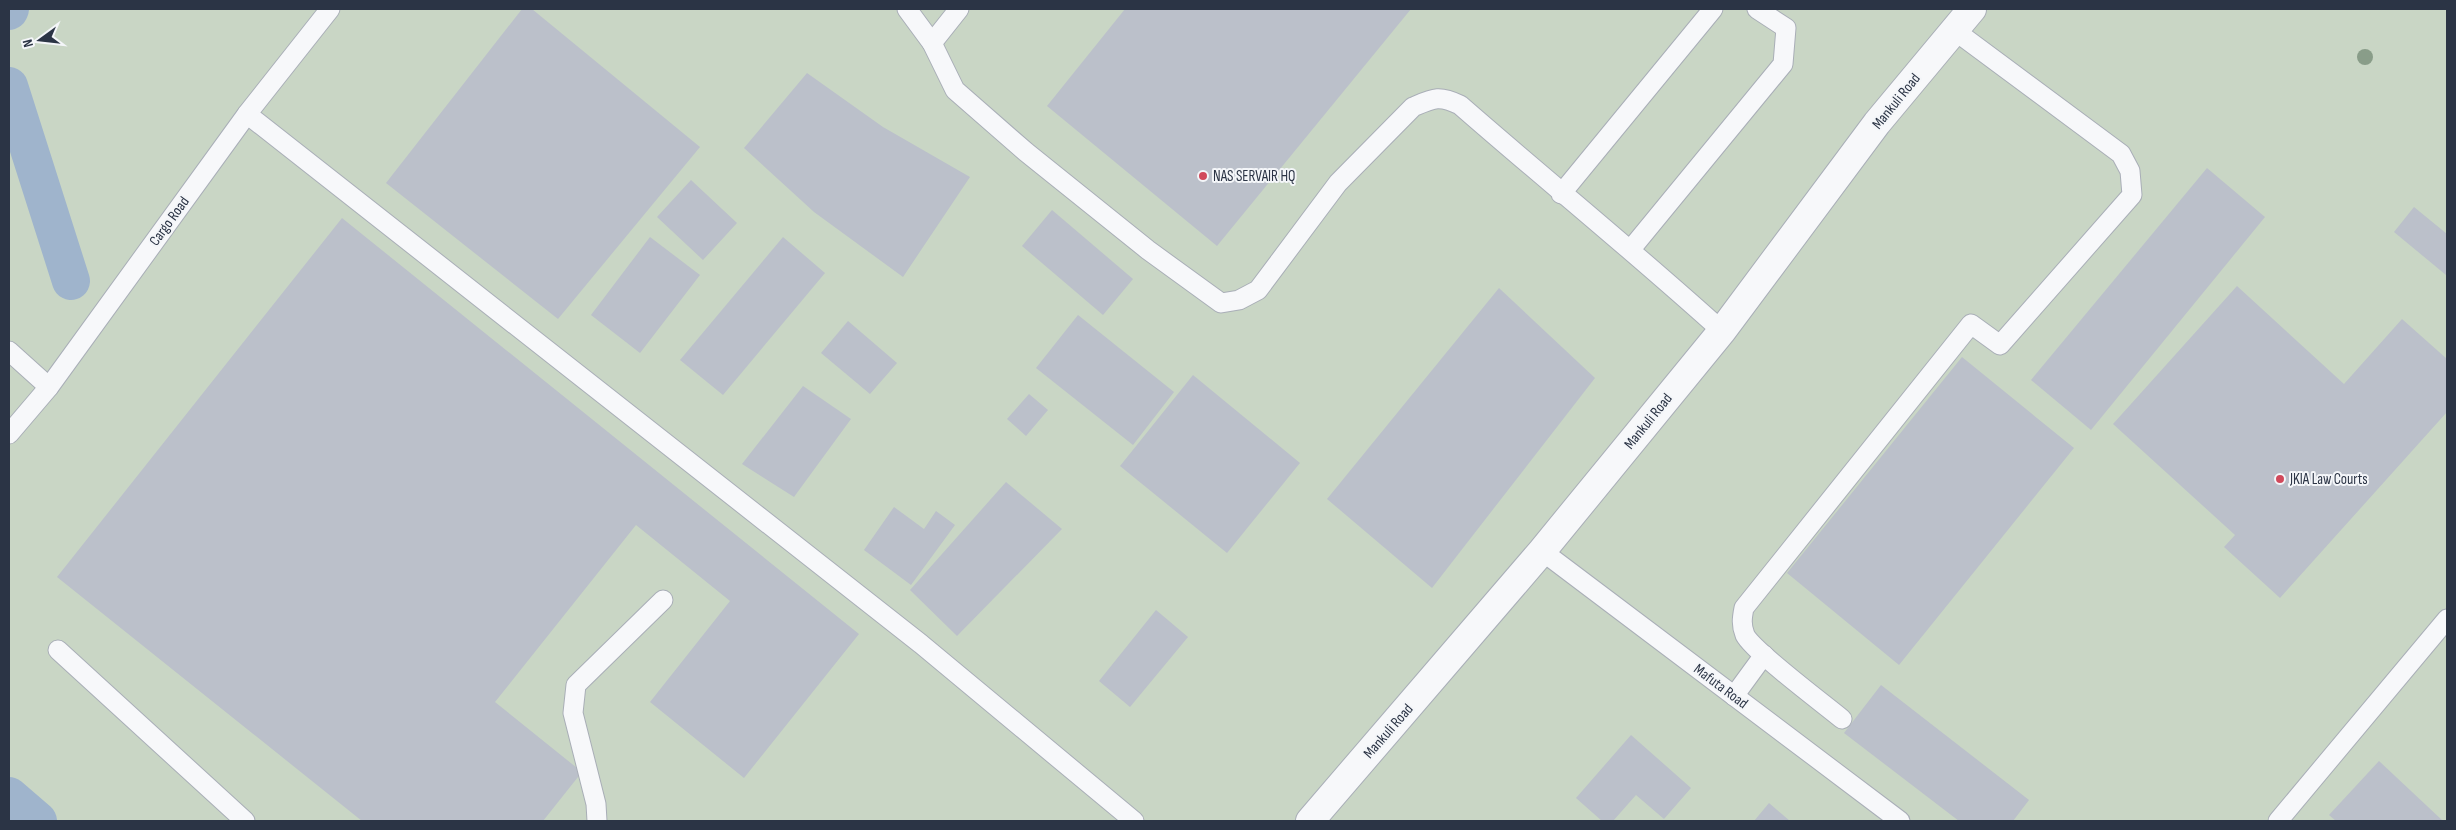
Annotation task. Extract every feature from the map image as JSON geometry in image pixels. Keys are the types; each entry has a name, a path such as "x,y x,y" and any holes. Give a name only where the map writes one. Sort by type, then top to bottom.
{"street":[{"name":"Mankuli Road","path":"1310,821 1542,551 1722,331 1877,123 1972,9"}],"lane":[{"name":"Cargo Road","path":"9,434 49,387 247,114 330,9"},
{"path":"932,43 959,9"},
{"path":"1561,194 1713,9"},
{"path":"1631,249 1783,64 1786,28 1757,9"},
{"path":"909,11 932,43 955,90 1049,170 1148,250 1222,303 1238,300 1258,290 1338,183 1412,106 1428,100 1445,98 1460,105 1561,194 1631,249 1722,331"},
{"path":"1842,719 1764,655 1746,636 1741,621 1744,608 1971,324 2000,345 2132,195 2130,171 2121,154 1954,30"},
{"path":"247,114 921,644 1134,821"},
{"path":"9,351 49,387"},
{"name":"Mafuta Road","path":"1542,551 1900,821"},
{"path":"597,821 596,804 573,713 576,685 663,600"},
{"path":"2278,821 2447,619"},
{"path":"58,650 245,821"},
{"path":"1734,696 1764,655"}],"green space":[{"path":"9,9 2447,9 2447,821 9,821"}],"building":[{"path":"522,9 532,9 700,147 558,319 386,183"},
{"name":"NAS SERVAIR HQ","path":"1125,9 1411,9 1217,246 1047,106"},
{"path":"807,73 883,127 970,177 903,277 814,212 744,148"},
{"path":"2207,168 2265,217 2091,430 2031,380"},
{"path":"691,180 737,223 703,260 657,217"},
{"path":"2414,207 2447,234 2446,275 2394,232"},
{"path":"1052,210 1133,279 1103,315 1022,246"},
{"path":"342,218 859,634 744,778 650,702 730,601 636,525 495,702 582,772 543,821 362,821 57,577"},
{"path":"650,237 700,275 640,353 591,315"},
{"path":"783,237 825,273 723,395 680,360"},
{"name":"JKIA Law Courts","path":"2237,286 2344,384 2402,319 2447,359 2447,412 2280,598 2224,547 2235,535 2113,424"},
{"path":"1499,288 1595,378 1432,588 1327,499"},
{"path":"1078,315 1174,392 1133,445 1036,368"},
{"path":"848,321 897,363 870,394 821,353"},
{"path":"1962,357 2074,448 1899,665 1787,573"},
{"path":"1193,375 1300,463 1227,553 1120,466"},
{"path":"803,386 851,419 794,497 742,464"},
{"path":"1029,394 1048,410 1026,436 1007,419"},
{"path":"1006,482 1062,529 957,636 910,590"},
{"path":"894,507 924,529 936,511 955,525 911,585 864,550"},
{"path":"1156,610 1188,637 1130,707 1099,681"},
{"path":"1881,685 2029,800 2013,821 1959,821 1844,733"},
{"path":"1631,735 1691,788 1664,819 1636,795 1613,821 1602,821 1576,798"},
{"path":"2379,761 2443,821 2336,821 2329,815"},
{"path":"1769,803 1790,821 1754,821"}],"waterway":[{"path":"9,86 71,281"},
{"path":"9,796 38,821"}],"place":[{"name":"NAS SERVAIR HQ","path":"1203,176"},
{"name":"JKIA Law Courts","path":"2280,479"}]}
